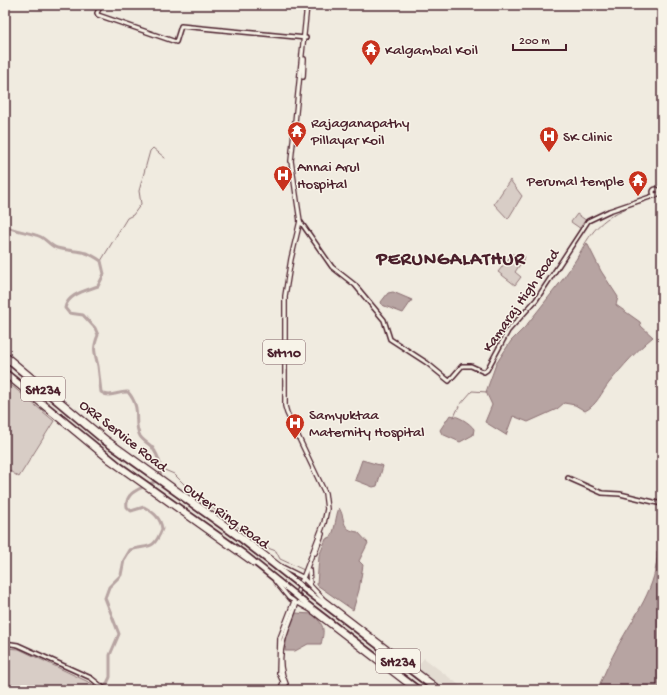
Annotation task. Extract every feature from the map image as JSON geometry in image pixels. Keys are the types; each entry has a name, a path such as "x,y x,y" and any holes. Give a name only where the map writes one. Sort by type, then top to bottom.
{"highway":[{"name":"Outer Ring Road","path":"5,358 80,421 148,474 156,477 235,535 436,690"},
{"name":"Outer Ring Road","path":"5,372 139,481 229,543 294,594 297,600 419,690"},
{"path":"24,374 33,378"},
{"path":"10,376 18,386"},
{"path":"62,402 69,412"},
{"path":"44,408 56,414"},
{"path":"380,647 390,652"},
{"path":"384,663 389,671"},
{"path":"420,674 427,683"}],"main road":[{"name":"SH110","path":"284,682 282,672 282,644 324,523 328,505 326,493 286,413 286,285 301,222 291,161 308,5"},
{"name":"ORR Service Road","path":"5,354 91,426 156,477"},
{"name":"ORR Service Road","path":"5,375 101,455 139,481"},
{"name":"ORR Service Road","path":"161,481 244,538 280,566 304,579 324,600 441,690"},
{"name":"ORR Service Road","path":"148,487 264,571 277,583 289,598 297,600 308,608 415,690"},
{"path":"298,575 308,569"},
{"path":"301,586 312,587 308,578 308,569"},
{"name":"SH110","path":"288,690 279,673 279,645 288,615 297,600 304,579"},
{"path":"288,615 290,608 289,598"},
{"path":"294,610 299,607 308,608"},
{"path":"280,690 284,682"}],"street":[{"path":"101,5 97,13 98,15 176,42 181,26 305,38"},
{"name":"Kamaraj High Road","path":"301,222 332,267 355,285 384,320 390,339 427,363 449,381 462,366 471,366 484,372 487,370 508,331 536,300 588,221 617,208 647,199 660,192"},
{"path":"568,478 602,493 620,494 662,504"},
{"path":"5,643 18,645 91,678 106,690"}],"shaded area":[{"path":"510,180 522,196 508,219 494,204"},
{"path":"577,214 587,221 581,229 571,222"},
{"path":"587,243 601,271 618,297 616,305 640,322 641,326 653,337 609,383 596,402 585,411 575,405 564,403 557,409 528,422 513,416 506,435 485,422 492,405 486,392 496,364 511,341 525,327 563,279"},
{"path":"519,253 525,257 515,272 521,277 515,285 498,272 512,254 517,256"},
{"path":"393,292 412,300 403,313 382,305 381,302 388,293"},
{"path":"5,380 54,421 19,477 5,468"},
{"path":"450,415 460,418 469,424 474,429 473,435 460,442 442,434 440,430"},
{"path":"362,460 383,466 377,486 373,487 355,480"},
{"path":"339,508 344,523 348,529 358,532 368,543 359,561 363,565 359,590 353,610 317,585 319,556 326,539 331,537 333,533"},
{"path":"657,551 662,554 662,690 597,690 615,651 644,601 654,577"},
{"path":"295,613 313,614 317,618 323,628 321,644 308,644 295,651 285,651 287,633"},
{"path":"5,648 19,649 99,687 100,690 5,690"},
{"path":"424,658 466,690 443,690 416,669"}],"waterway":[{"path":"101,261 127,218 133,215 141,204 139,191 150,151 153,148 165,158"},
{"path":"577,258 591,234 603,222 627,207 648,200 647,198"},
{"path":"5,226 41,237 57,248 84,252 101,261 104,274 98,286 73,296 65,308 69,313 83,315 95,328 98,335 95,344 95,351 101,392 108,395 128,392 135,404 137,425 140,436 152,447 161,467 159,479 133,492 127,501 127,507 131,511 144,507 153,513 160,522 162,529 153,544 130,550 124,560 121,575 109,587 105,598 119,634 110,655 110,677 104,690"},
{"path":"454,417 459,406 472,391 487,392"},
{"path":"160,468 174,474 195,495 265,547 276,551 280,559 304,570"}],"place":[{"name":"Kalgambal Koil","path":"371,66"},
{"name":"Rajaganapathy Pillayar Koil","path":"297,148"},
{"name":"SK Clinic","path":"549,153"},
{"name":"Annai Arul Hospital","path":"283,192"},
{"name":"Perumal temple","path":"638,197"},
{"name":"Samyuktaa Maternity Hospital","path":"295,440"}],"district":[{"name":"PERUNGALATHUR","path":"451,257"}]}
